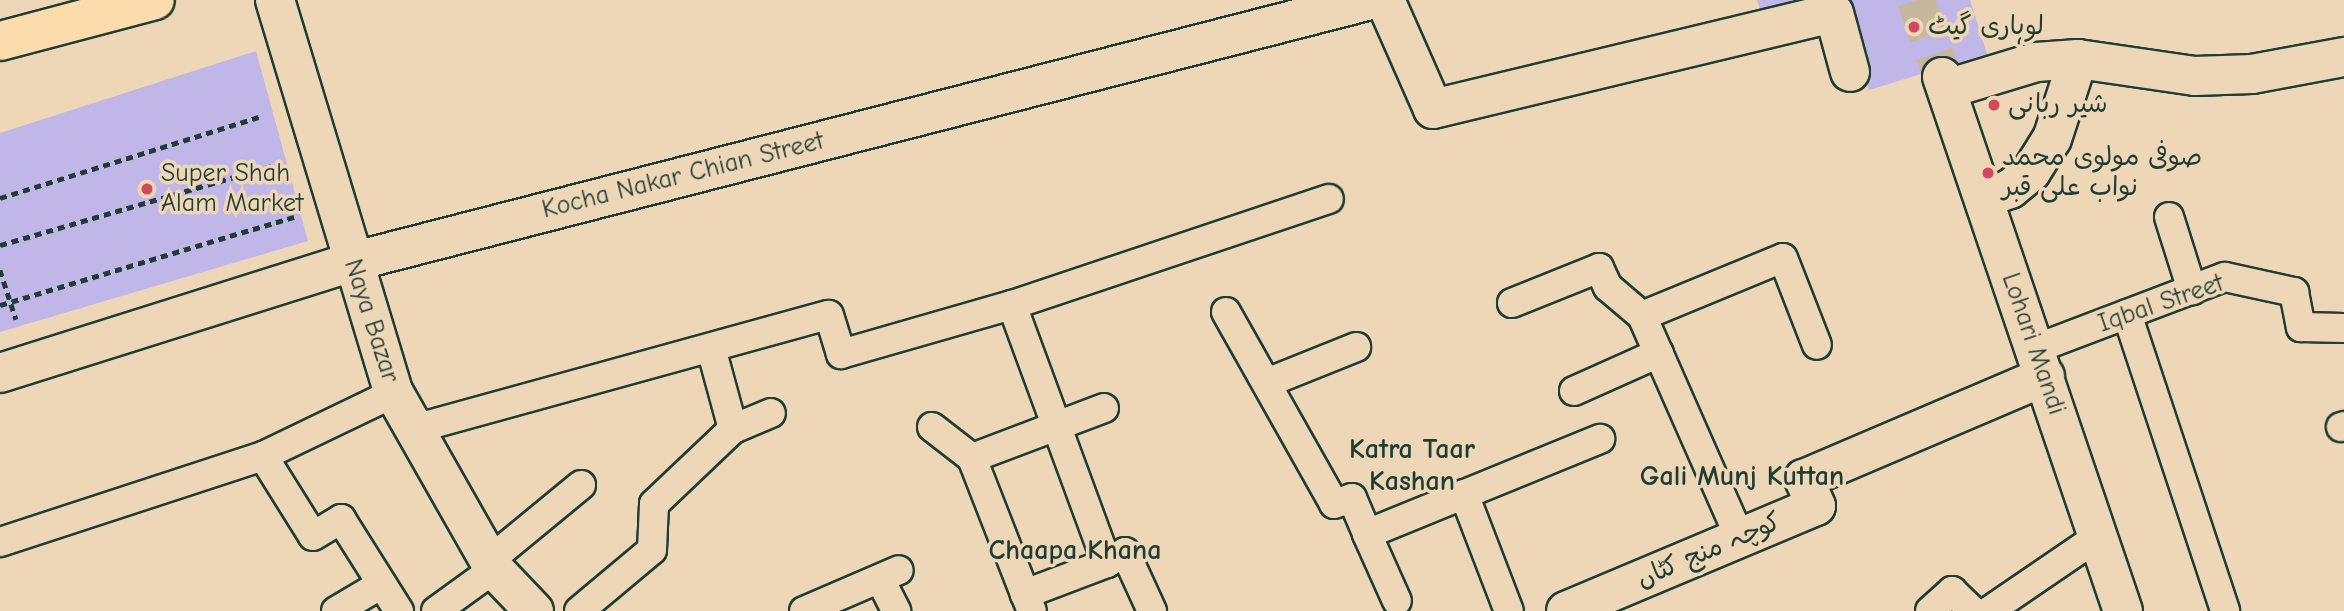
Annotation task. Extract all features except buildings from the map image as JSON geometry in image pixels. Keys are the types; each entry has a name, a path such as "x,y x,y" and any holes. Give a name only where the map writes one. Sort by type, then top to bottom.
{"main road":[{"path":"0,41 155,0"}],"street":[{"name":"Naya Bazar","path":"275,0 351,262 394,394 492,564 534,611"},
{"name":"Kocha Nakar Chian Street","path":"0,373 351,262 1371,0"},
{"path":"1385,0 1433,109 1834,13 1850,72"},
{"path":"1984,198 2010,189 2031,172 2052,139 2078,59 2195,76 2252,74 2344,57"},
{"name":"Lohari Mandi","path":"2078,59 2036,62 1945,83 2096,538 2123,611"},
{"name":"کوچہ منج کٹاں","path":"1566,611 1816,506 1804,478 2040,363"}],"lane":[{"path":"414,429 828,315 841,354 1012,305 1329,199"},
{"path":"2169,217 2192,290"},
{"path":"1642,316 1783,258 1817,345"},
{"path":"1512,303 1599,268 1608,288 1642,316 1740,538"},
{"name":"Iqbal Street","path":"2040,363 2127,314 2225,277 2294,292 2301,327 2344,328"},
{"path":"1012,305 1107,563"},
{"path":"1226,312 1269,382 1335,503 1352,498 1397,601"},
{"path":"2127,314 2225,611"},
{"path":"1269,382 1356,346"},
{"path":"711,348 733,429"},
{"path":"1574,391 1659,353"},
{"path":"0,542 263,456 394,394"},
{"path":"971,458 1104,408"},
{"path":"579,611 652,550 654,505 733,429 771,413"},
{"path":"932,427 971,458 1029,602 1125,552 1152,611"},
{"path":"1367,534 1600,439"},
{"path":"263,456 313,536 341,519 399,611"},
{"path":"436,611 581,485"},
{"path":"1464,494 1509,611"},
{"path":"1989,611 2096,538"},
{"path":"804,611 890,574 896,611"},
{"path":"336,611 382,584"},
{"path":"1930,611 1952,591 1973,611"}],"path":[{"path":"0,198 305,102"},
{"path":"0,245 319,152"},
{"path":"0,305 336,206"}],"tunnel":[{"path":"1916,0 1942,77"}],"place":[{"name":"لوہاری گیٹ","path":"1914,27"},
{"name":"شیر ربانی","path":"1994,105"},
{"name":"صوفی مولوی محمد نواب علی قبر","path":"1988,173"},
{"name":"Super Shah Alam Market","path":"147,189"}],"district":[{"name":"Katra Taar Kashan","path":"1412,465"},
{"name":"Gali Munj Kuttan","path":"1742,476"},
{"name":"Chaapa Khana","path":"1075,550"}]}
